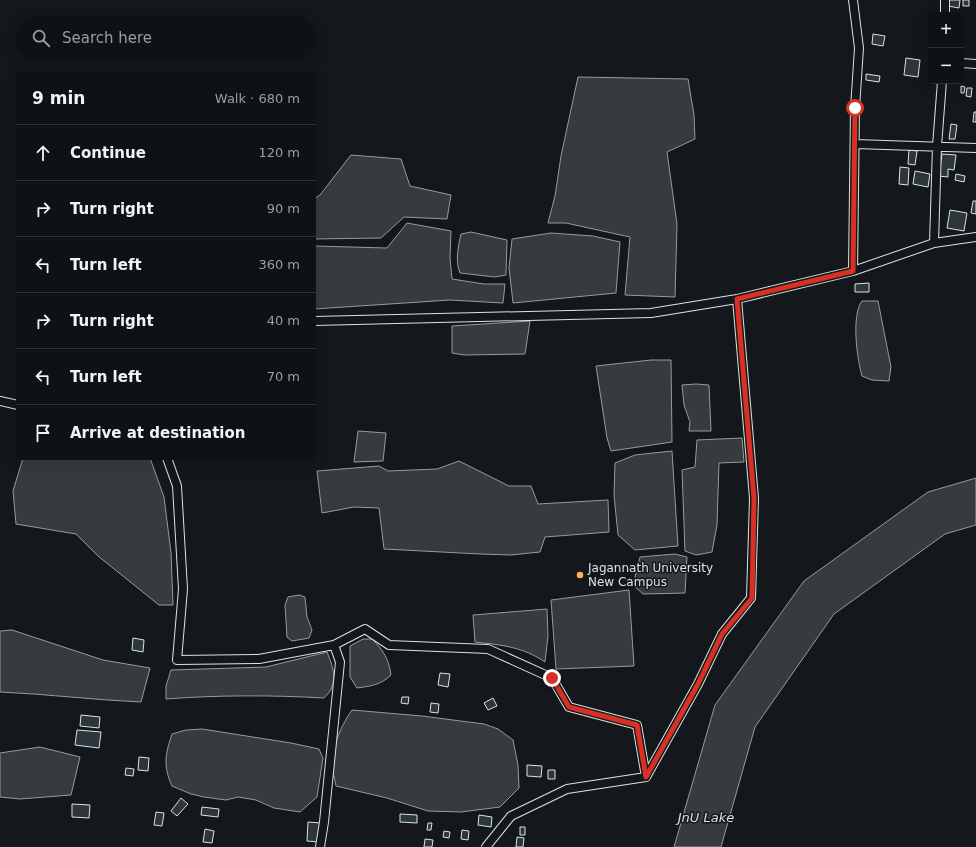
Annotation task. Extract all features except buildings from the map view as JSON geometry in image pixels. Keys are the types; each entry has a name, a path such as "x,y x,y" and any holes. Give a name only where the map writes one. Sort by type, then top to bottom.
{"street":[{"path":"853,0 859,48 855,144 853,271"},
{"path":"945,0 945,12"},
{"path":"964,63 976,64"},
{"path":"934,243 937,146 942,84"},
{"path":"855,144 976,148"},
{"path":"316,321 651,313 737,299 853,271 934,243 976,237"},
{"path":"646,777 698,684 722,634 752,598 754,498 737,299"},
{"path":"0,401 16,405"},
{"path":"168,460 176,486 183,589 176,660 259,659 334,645 364,629 389,645 488,649 552,678 569,707 637,725 646,777"},
{"path":"320,847 324,822 340,662 334,645"},
{"path":"486,847 511,816 567,789 646,777"}],"water":[{"path":"578,77 688,79 694,115 695,139 667,152 677,224 675,297 625,295 630,237 566,223 548,223 555,196 561,156"},
{"path":"351,155 401,159 410,186 451,195 447,219 404,217 381,238 316,239 316,198 320,195"},
{"path":"407,223 451,231 450,258 452,279 484,284 505,284 503,303 450,300 316,309 316,246 387,248"},
{"path":"471,232 507,240 506,275 495,277 460,273 457,259 461,234"},
{"path":"551,233 593,236 620,242 616,293 513,303 509,268 512,239"},
{"path":"862,301 878,301 891,367 889,381 872,380 862,376 858,359 856,327 859,308"},
{"path":"530,321 525,354 464,355 452,353 452,326"},
{"path":"651,360 671,360 672,442 611,451 607,438 596,366"},
{"path":"682,385 709,385 711,431 689,431 690,422 684,405"},
{"path":"358,431 386,433 383,461 354,462"},
{"path":"742,438 744,462 719,463 717,525 712,552 696,555 685,551 682,470 695,467 697,440"},
{"path":"672,451 678,546 635,550 618,535 614,495 615,463 635,455"},
{"path":"22,460 151,460 164,497 171,553 173,605 159,605 98,556 76,534 16,524 13,491"},
{"path":"459,461 509,486 531,486 538,504 608,500 609,532 545,537 540,552 511,555 384,549 379,508 354,507 322,513 317,471 379,466 388,471 437,469"},
{"name":"JnU Lake","path":"976,478 976,525 945,534 834,614 755,727 721,847 674,847 715,705 804,581 928,492"},
{"path":"675,554 687,557 685,593 643,594 633,585 640,557"},
{"path":"629,590 634,666 556,669 551,600"},
{"path":"299,595 305,597 307,617 312,630 309,638 292,641 287,637 285,605 288,597"},
{"path":"547,609 548,636 545,662 520,650 475,642 473,615"},
{"path":"12,630 103,660 150,668 141,702 0,692 0,631"},
{"path":"363,639 372,639 379,647 387,659 391,675 380,683 357,688 350,677 350,646"},
{"path":"327,652 332,664 334,676 332,687 324,698 245,696 166,699 166,686 171,670 266,667"},
{"path":"352,710 422,716 484,724 498,729 513,740 518,765 519,788 500,807 461,812 428,811 387,798 336,786 332,767 332,757 341,728"},
{"path":"202,729 319,749 323,758 317,797 300,812 274,808 256,800 238,797 226,800 204,797 191,794 172,786 167,772 166,760 172,734 186,730"},
{"path":"40,747 80,757 71,795 20,799 0,797 0,753"}],"place":[{"name":"Jagannath University New Campus","path":"580,575"}],"route":[{"path":"552,678 569,707 637,725 646,777 698,684 722,634 752,598 754,498 737,299 769,290 853,271 855,108"}]}
